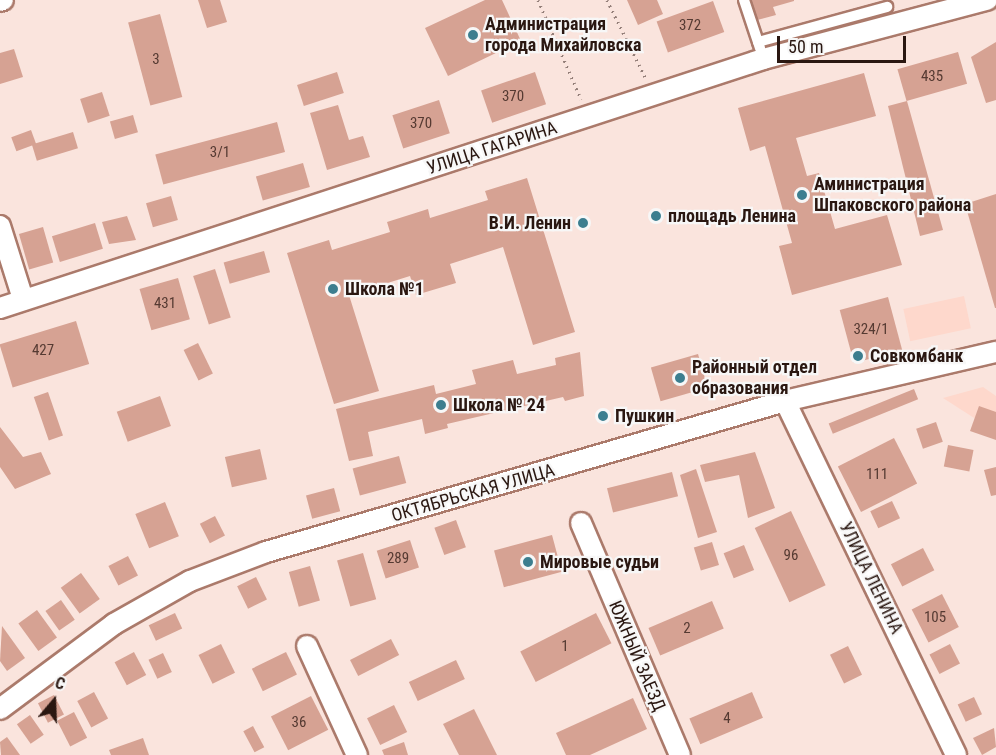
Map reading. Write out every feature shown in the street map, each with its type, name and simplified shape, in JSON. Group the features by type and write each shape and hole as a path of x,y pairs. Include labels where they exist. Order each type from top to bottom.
{"street":[{"name":"УЛИЦА ГАГАРИНА","path":"0,308 654,95 761,51 888,11 987,0"},
{"path":"0,226 23,300"},
{"name":"ОКТЯБРЬСКАЯ УЛИЦА","path":"0,709 114,624 190,581 266,552 785,401 991,358"},
{"name":"УЛИЦА ЛЕНИНА","path":"785,401 956,755"},
{"name":"ЮЖНЫЙ ЗАЕЗД","path":"581,523 681,755"},
{"path":"307,646 357,755"}],"lane":[{"path":"744,0 761,51"}],"path":[{"path":"538,0 588,116"},
{"path":"607,0 654,95"}],"shaded area":[{"path":"964,296 971,328 910,341 903,309"},
{"path":"983,387 996,396 996,432 943,398"}],"building":[{"path":"198,0 220,0 227,22 207,28"},
{"name":"Администрация города Михайловска","path":"485,0 502,0 521,41 448,76 425,28"},
{"path":"627,0 657,0 663,14 638,25"},
{"path":"751,0 794,1 773,7 776,15 757,20"},
{"path":"713,1 724,32 668,53 657,22"},
{"path":"160,14 182,97 150,106 128,23"},
{"path":"996,42 996,100 986,103 971,57"},
{"path":"14,49 23,77 0,84 0,53"},
{"path":"958,52 967,84 907,101 897,69"},
{"path":"337,72 344,93 304,106 297,85"},
{"path":"535,72 546,104 492,123 481,91"},
{"name":"Аминистрация Шпаковского района","path":"864,73 876,116 796,138 807,176 819,173 835,229 887,215 902,265 792,295 779,246 792,243 765,146 750,151 738,108"},
{"path":"102,92 110,116 88,123 80,99"},
{"path":"439,100 450,133 403,148 392,115"},
{"path":"907,101 943,230 920,236 888,106"},
{"path":"338,105 349,140 363,136 370,157 327,170 310,113"},
{"path":"133,115 138,132 115,139 110,122"},
{"path":"277,122 285,152 163,185 155,155"},
{"path":"31,130 36,144 16,151 11,137"},
{"path":"73,132 78,148 37,161 32,145"},
{"path":"303,163 310,187 263,201 256,177"},
{"name":"Школа №1","path":"527,178 575,332 533,345 503,247 450,264 456,283 416,295 410,276 349,295 379,391 334,404 287,253 329,240 332,250 390,232 387,222 428,209 430,218 488,200 485,191"},
{"path":"996,194 996,308 995,308 965,204"},
{"path":"171,196 178,220 153,227 146,203"},
{"path":"127,216 136,240 109,244 102,222"},
{"path":"95,223 103,249 60,262 52,236"},
{"path":"43,227 53,263 29,269 19,234"},
{"path":"264,251 270,272 230,284 224,263"},
{"path":"215,269 231,318 209,325 193,276"},
{"path":"178,278 190,319 151,330 140,289"},
{"path":"888,297 902,350 854,363 840,310"},
{"path":"76,321 89,364 13,387 0,344"},
{"path":"198,343 213,374 199,381 184,350"},
{"name":"Школа № 24","path":"580,352 584,396 565,401 563,397 447,424 448,428 425,434 422,419 368,432 373,456 349,461 336,409 434,385 436,394 476,384 472,370 513,360 517,374 556,365 555,358"},
{"name":"Районный отдел образования","path":"698,354 708,388 661,401 651,368"},
{"path":"914,389 918,399 833,434 829,423"},
{"path":"48,392 63,435 49,440 34,397"},
{"path":"160,396 171,426 128,442 117,412"},
{"path":"979,406 996,412 996,440 970,431"},
{"path":"936,422 943,442 923,449 916,429"},
{"path":"0,427 23,457 41,452 51,474 15,489 0,467"},
{"path":"894,438 917,483 861,512 838,467"},
{"path":"948,445 974,450 969,472 944,467"},
{"path":"260,449 267,479 232,487 225,457"},
{"path":"755,452 775,508 748,518 739,475 705,482 700,465"},
{"path":"399,456 406,483 360,495 353,468"},
{"path":"996,467 996,495 991,496 984,470"},
{"path":"696,469 717,532 698,538 680,475"},
{"path":"672,472 678,496 613,512 607,488"},
{"path":"334,488 340,511 312,519 306,496"},
{"path":"892,501 900,518 878,528 870,511"},
{"path":"165,502 179,536 149,548 135,514"},
{"path":"791,511 826,585 789,602 755,528"},
{"path":"215,516 225,536 210,543 200,524"},
{"path":"456,520 466,547 444,555 434,528"},
{"name":"Мировые судьи","path":"552,535 562,572 504,587 494,551"},
{"path":"410,540 419,568 386,578 377,551"},
{"path":"712,542 719,565 701,571 694,548"},
{"path":"744,545 754,570 734,578 724,553"},
{"path":"923,548 934,570 902,587 891,564"},
{"path":"363,553 376,599 350,607 337,560"},
{"path":"128,556 138,576 118,586 108,566"},
{"path":"310,566 320,601 299,607 289,572"},
{"path":"81,573 100,599 80,614 61,588"},
{"path":"256,577 267,599 248,609 237,586"},
{"path":"942,594 959,627 929,642 912,609"},
{"path":"61,600 75,620 59,631 45,611"},
{"path":"712,601 724,629 660,656 648,628"},
{"path":"37,610 57,638 38,651 18,624"},
{"path":"175,613 182,628 156,641 149,625"},
{"path":"596,613 611,643 536,682 520,652"},
{"path":"2,626 25,658 7,671 0,661"},
{"path":"391,639 399,655 358,676 350,660"},
{"path":"221,644 235,673 213,684 199,655"},
{"path":"950,644 960,664 939,674 930,654"},
{"path":"848,646 862,675 844,684 830,655"},
{"path":"134,652 146,675 127,685 115,662"},
{"path":"286,652 297,674 263,691 252,669"},
{"path":"163,653 172,672 157,679 148,660"},
{"path":"456,660 465,679 418,701 409,682"},
{"path":"94,692 108,718 91,727 77,701"},
{"path":"752,692 763,718 700,744 689,719"},
{"path":"54,695 64,715 48,723 38,703"},
{"path":"311,696 328,730 288,750 271,716"},
{"path":"974,697 982,714 966,722 958,705"},
{"path":"633,698 647,729 590,755 566,755 556,733"},
{"path":"394,705 407,732 380,745 367,718"},
{"path":"474,709 497,755 459,755 443,724"},
{"path":"74,712 87,738 70,746 57,721"},
{"path":"30,715 44,735 31,744 17,724"},
{"path":"253,726 264,747 255,752 243,731"},
{"path":"994,728 996,747 982,755 973,738"},
{"path":"7,737 20,755 1,755 0,742"},
{"path":"143,738 149,755 111,755 109,750"},
{"path":"404,742 408,755 384,755 382,750"}],"place":[{"name":"Администрация города Михайловска","path":"473,35"},
{"name":"Аминистрация Шпаковского района","path":"802,195"},
{"name":"площадь Ленина","path":"656,216"},
{"name":"В.И. Ленин","path":"583,223"},
{"name":"Школа №1","path":"333,289"},
{"name":"Совкомбанк","path":"858,356"},
{"name":"Районный отдел образования","path":"680,378"},
{"name":"Школа № 24","path":"441,405"},
{"name":"Пушкин","path":"603,416"},
{"name":"Мировые судьи","path":"528,562"}]}
